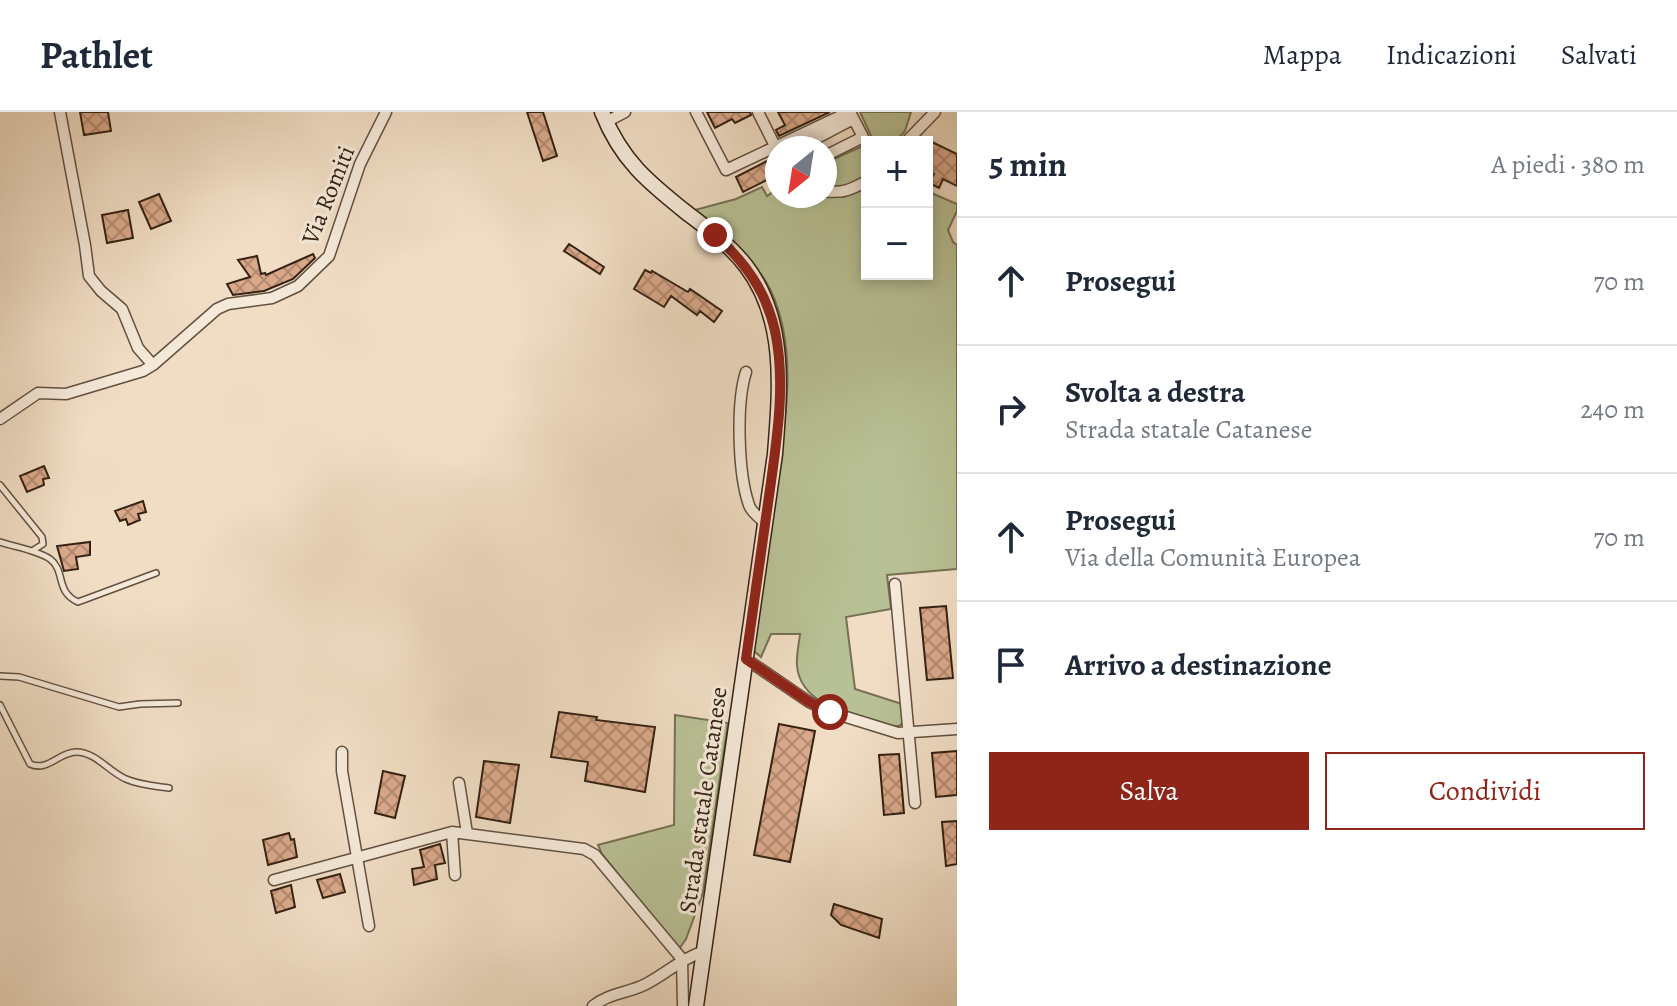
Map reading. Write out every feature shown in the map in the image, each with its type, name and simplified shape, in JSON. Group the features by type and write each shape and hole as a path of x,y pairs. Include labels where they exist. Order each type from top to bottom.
{"main road":[{"name":"Strada statale Catanese","path":"604,117 621,150 643,177 715,235 745,264 770,314 778,351 779,393 765,523 696,1006"}],"street":[{"path":"60,112 89,276 122,309 138,348 153,365"},
{"name":"Via Romiti","path":"0,419 38,393 66,394 143,371 217,309 228,304 272,298 298,286 329,256 360,164 386,112"},
{"path":"604,117 625,112"},
{"path":"696,112 726,170 765,154"},
{"path":"758,112 770,136"},
{"path":"912,136 935,112"},
{"path":"804,136 851,114"},
{"path":"817,136 851,114"},
{"path":"837,150 863,137 851,114"},
{"path":"837,193 861,185"},
{"path":"746,372 740,442 744,480 749,508 765,523"},
{"path":"895,584 915,803"},
{"path":"746,659 809,702 881,729 910,733 957,729"},
{"path":"342,752 342,771 369,926"},
{"path":"459,783 467,833"},
{"path":"452,832 455,875"},
{"path":"274,880 452,832 591,852 682,959 683,1006"},
{"path":"593,1006 602,998 646,984 682,959 702,952"}],"lane":[{"path":"0,485 42,537 43,544 31,552"},
{"path":"0,542 54,562 66,595 78,602 156,573"},
{"path":"0,676 19,677 119,707 178,703"},
{"path":"0,705 30,764 44,766 72,752 79,752 88,754 125,779 169,788"}],"green space":[{"path":"860,112 911,112 900,136 871,136"},
{"path":"861,147 861,178 844,189 837,188 837,158"},
{"path":"762,187 765,208 837,208 837,197 861,190 861,280 933,280 933,194 957,204 948,230 957,245 957,569 887,575 891,609 846,617 855,689 902,704 904,722 899,726 849,714 820,701 809,692 797,666 800,634 771,634 761,657 754,651 784,425 787,369 780,314 770,289 737,246 695,210 736,199"},
{"path":"675,715 728,723 703,893 686,939 679,949 598,845 674,825"}],"building":[{"path":"80,112 108,112 111,131 84,135"},
{"path":"527,112 543,112 557,156 543,161"},
{"path":"707,112 750,112 751,115 735,123 732,119 715,128"},
{"path":"778,112 830,112 779,136 776,130 785,125"},
{"path":"933,142 957,154 957,186 943,179 939,188 933,185"},
{"path":"765,162 765,181 743,192 736,177"},
{"path":"159,194 171,221 151,229 139,202"},
{"path":"128,210 133,238 107,243 102,215"},
{"path":"569,244 604,267 600,274 564,251"},
{"path":"313,254 315,258 293,279 264,291 233,295 227,284 250,277 238,260 257,256 261,274 266,275"},
{"path":"645,270 688,292 690,289 722,311 714,322 700,311 697,315 671,296 664,307 634,289"},
{"path":"44,466 49,478 43,479 44,485 27,492 20,476"},
{"path":"143,501 146,512 138,514 140,520 128,525 126,519 120,521 115,511"},
{"path":"90,542 90,555 76,557 78,569 64,571 57,546"},
{"path":"946,606 953,678 927,680 920,608"},
{"path":"559,712 655,727 645,792 585,781 588,762 551,757"},
{"path":"779,724 815,731 790,862 754,855"},
{"path":"957,751 957,795 936,797 932,753"},
{"path":"899,754 904,813 884,815 879,755"},
{"path":"484,761 519,765 510,823 476,817"},
{"path":"383,771 405,776 395,818 375,813"},
{"path":"957,821 957,864 946,866 942,822"},
{"path":"289,833 291,840 294,839 297,857 268,865 263,840"},
{"path":"440,844 445,863 435,865 437,879 414,885 412,869 424,867 420,850"},
{"path":"340,874 345,892 323,898 317,880"},
{"path":"291,885 295,907 276,913 271,891"},
{"path":"834,904 882,919 879,938 841,925 831,915"}],"route":[{"path":"715,235 745,264 763,295 775,332 780,372 775,454 746,659 809,702 830,712"}]}
